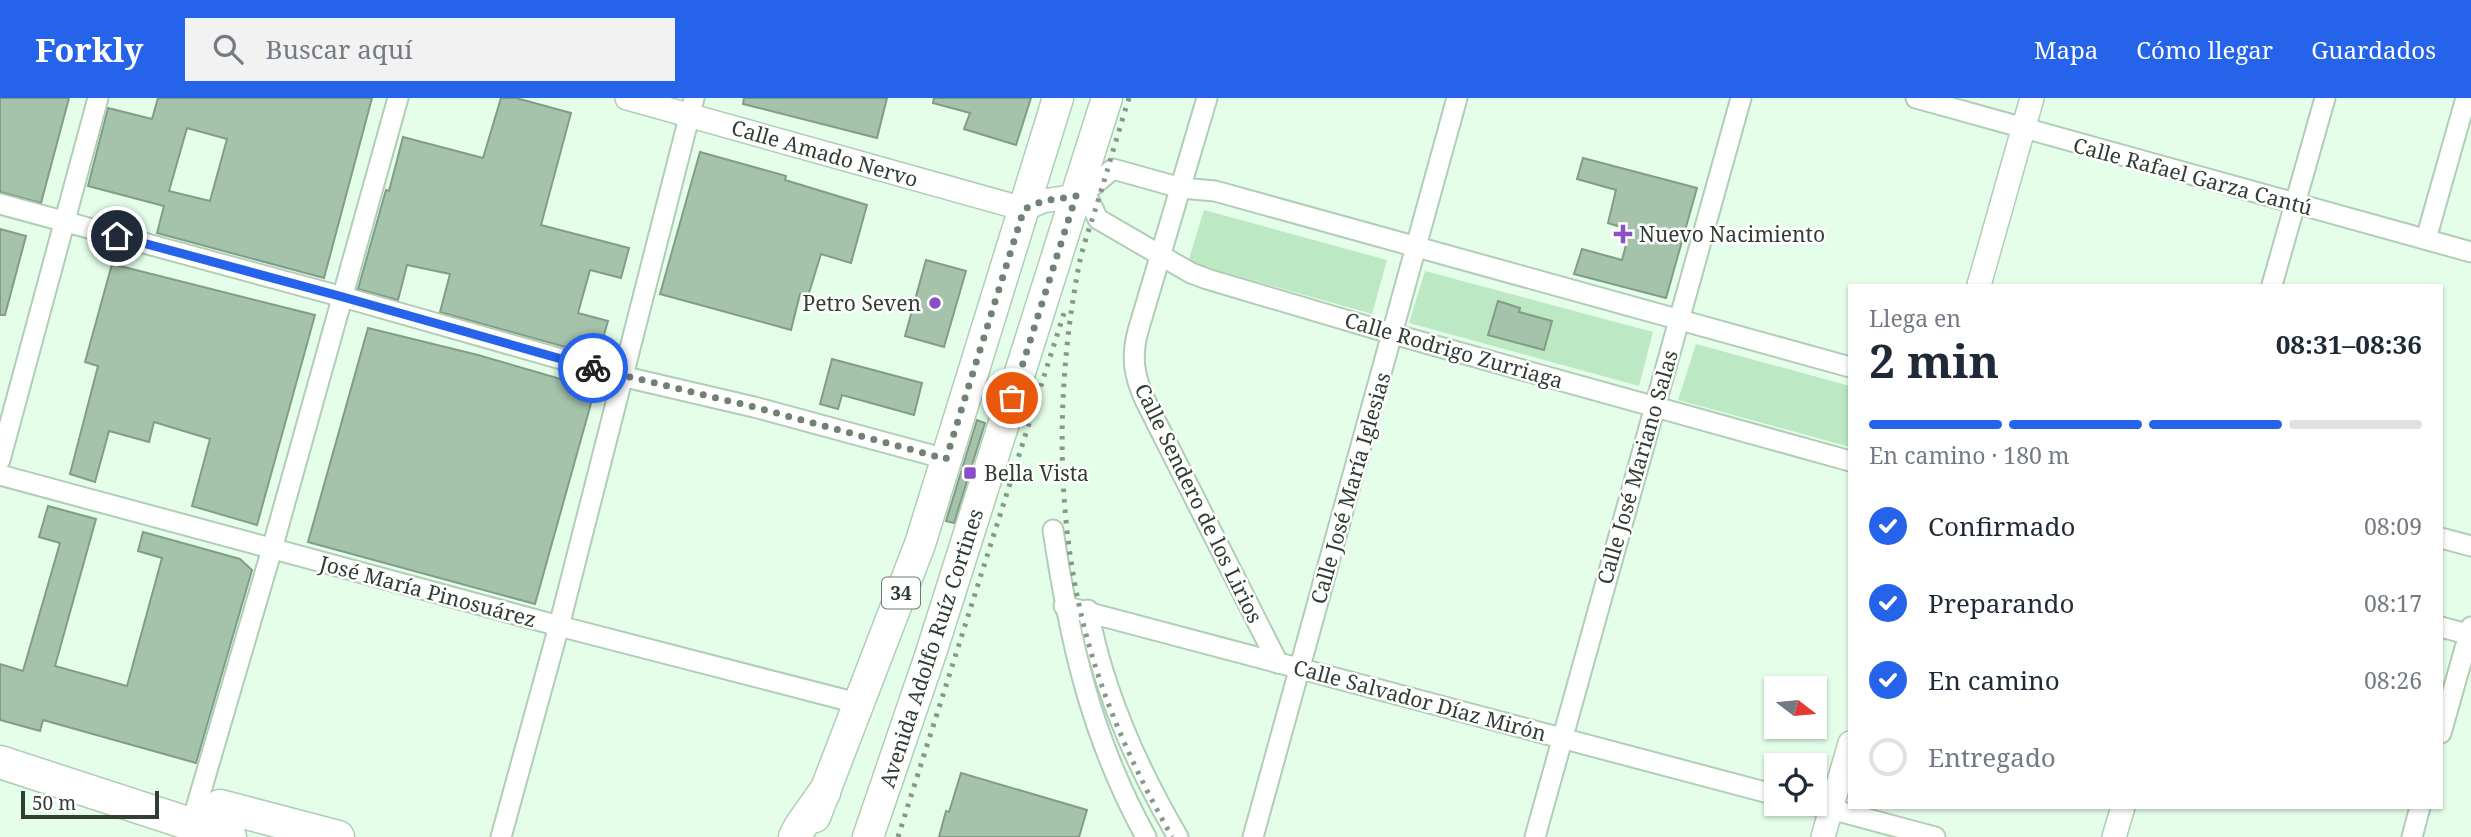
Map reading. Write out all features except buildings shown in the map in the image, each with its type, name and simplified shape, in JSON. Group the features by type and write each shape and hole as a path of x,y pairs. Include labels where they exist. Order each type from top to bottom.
{"highway":[{"path":"0,762 195,829 230,837"},
{"path":"0,775 33,772"},
{"path":"796,837 824,793"},
{"path":"195,829 220,806 338,837"}],"main road":[{"name":"Avenida Adolfo Ruíz Cortines","path":"807,837 920,544 1058,98"},
{"name":"Avenida Adolfo Ruíz Cortines","path":"868,837 931,653 1080,194 1107,98"}],"street":[{"path":"0,460 98,98"},
{"path":"195,829 398,98"},
{"name":"Calle Amado Nervo","path":"627,98 692,106 1024,209"},
{"name":"Calle Sendero de los Lirios","path":"1207,98 1134,346 1133,363 1136,382 1278,663"},
{"name":"Calle José María Iglesias","path":"1252,837 1457,98"},
{"name":"Calle José Mariano Salas","path":"1535,837 1741,98"},
{"name":"Calle Rafael Garza Cantú","path":"1916,98 2471,252"},
{"path":"1979,284 2032,98"},
{"path":"2273,284 2325,98"},
{"path":"2426,239 2466,98"},
{"path":"501,837 559,626 692,106"},
{"path":"1024,209 1043,201 1080,194 1113,169 1181,188 1215,191 1848,366"},
{"name":"Calle Rodrigo Zurriaga","path":"1080,194 1098,219 1191,273 1207,279 1393,334 1848,460"},
{"path":"0,204 621,376 754,407 946,459"},
{"name":"José María Pinosuárez","path":"0,475 559,626 857,703"},
{"path":"1053,530 1064,606 1081,680 1110,766 1146,837"},
{"path":"2443,539 2471,546"},
{"name":"Calle Salvador Díaz Mirón","path":"1064,606 1764,792"},
{"path":"1088,611 1097,652 1121,721 1149,784 1178,837"},
{"path":"2443,627 2470,632 2443,726"},
{"path":"1823,837 1848,750"},
{"path":"1827,808 1935,837"},
{"path":"2114,837 2122,809"},
{"path":"2412,837 2419,809"}],"green space":[{"path":"1204,210 1387,260 1372,314 1188,262"},
{"path":"1425,271 1653,332 1639,386 1409,323"},
{"path":"1696,344 1848,385 1848,446 1678,400"}],"railway":[{"path":"1129,98 1079,265 1066,352 1063,486 1073,575 1089,647 1131,758 1172,837"},
{"path":"898,837 1065,310"}],"way so far":[{"path":"593,368 754,407 946,459 1024,209 1043,201 1076,196 1012,398"}],"place":[{"name":"Nuevo Nacimiento","path":"1623,234"},
{"name":"Petro Seven","path":"935,303"},
{"name":"Bella Vista","path":"970,473"}],"route":[{"path":"117,236 593,368"}]}
